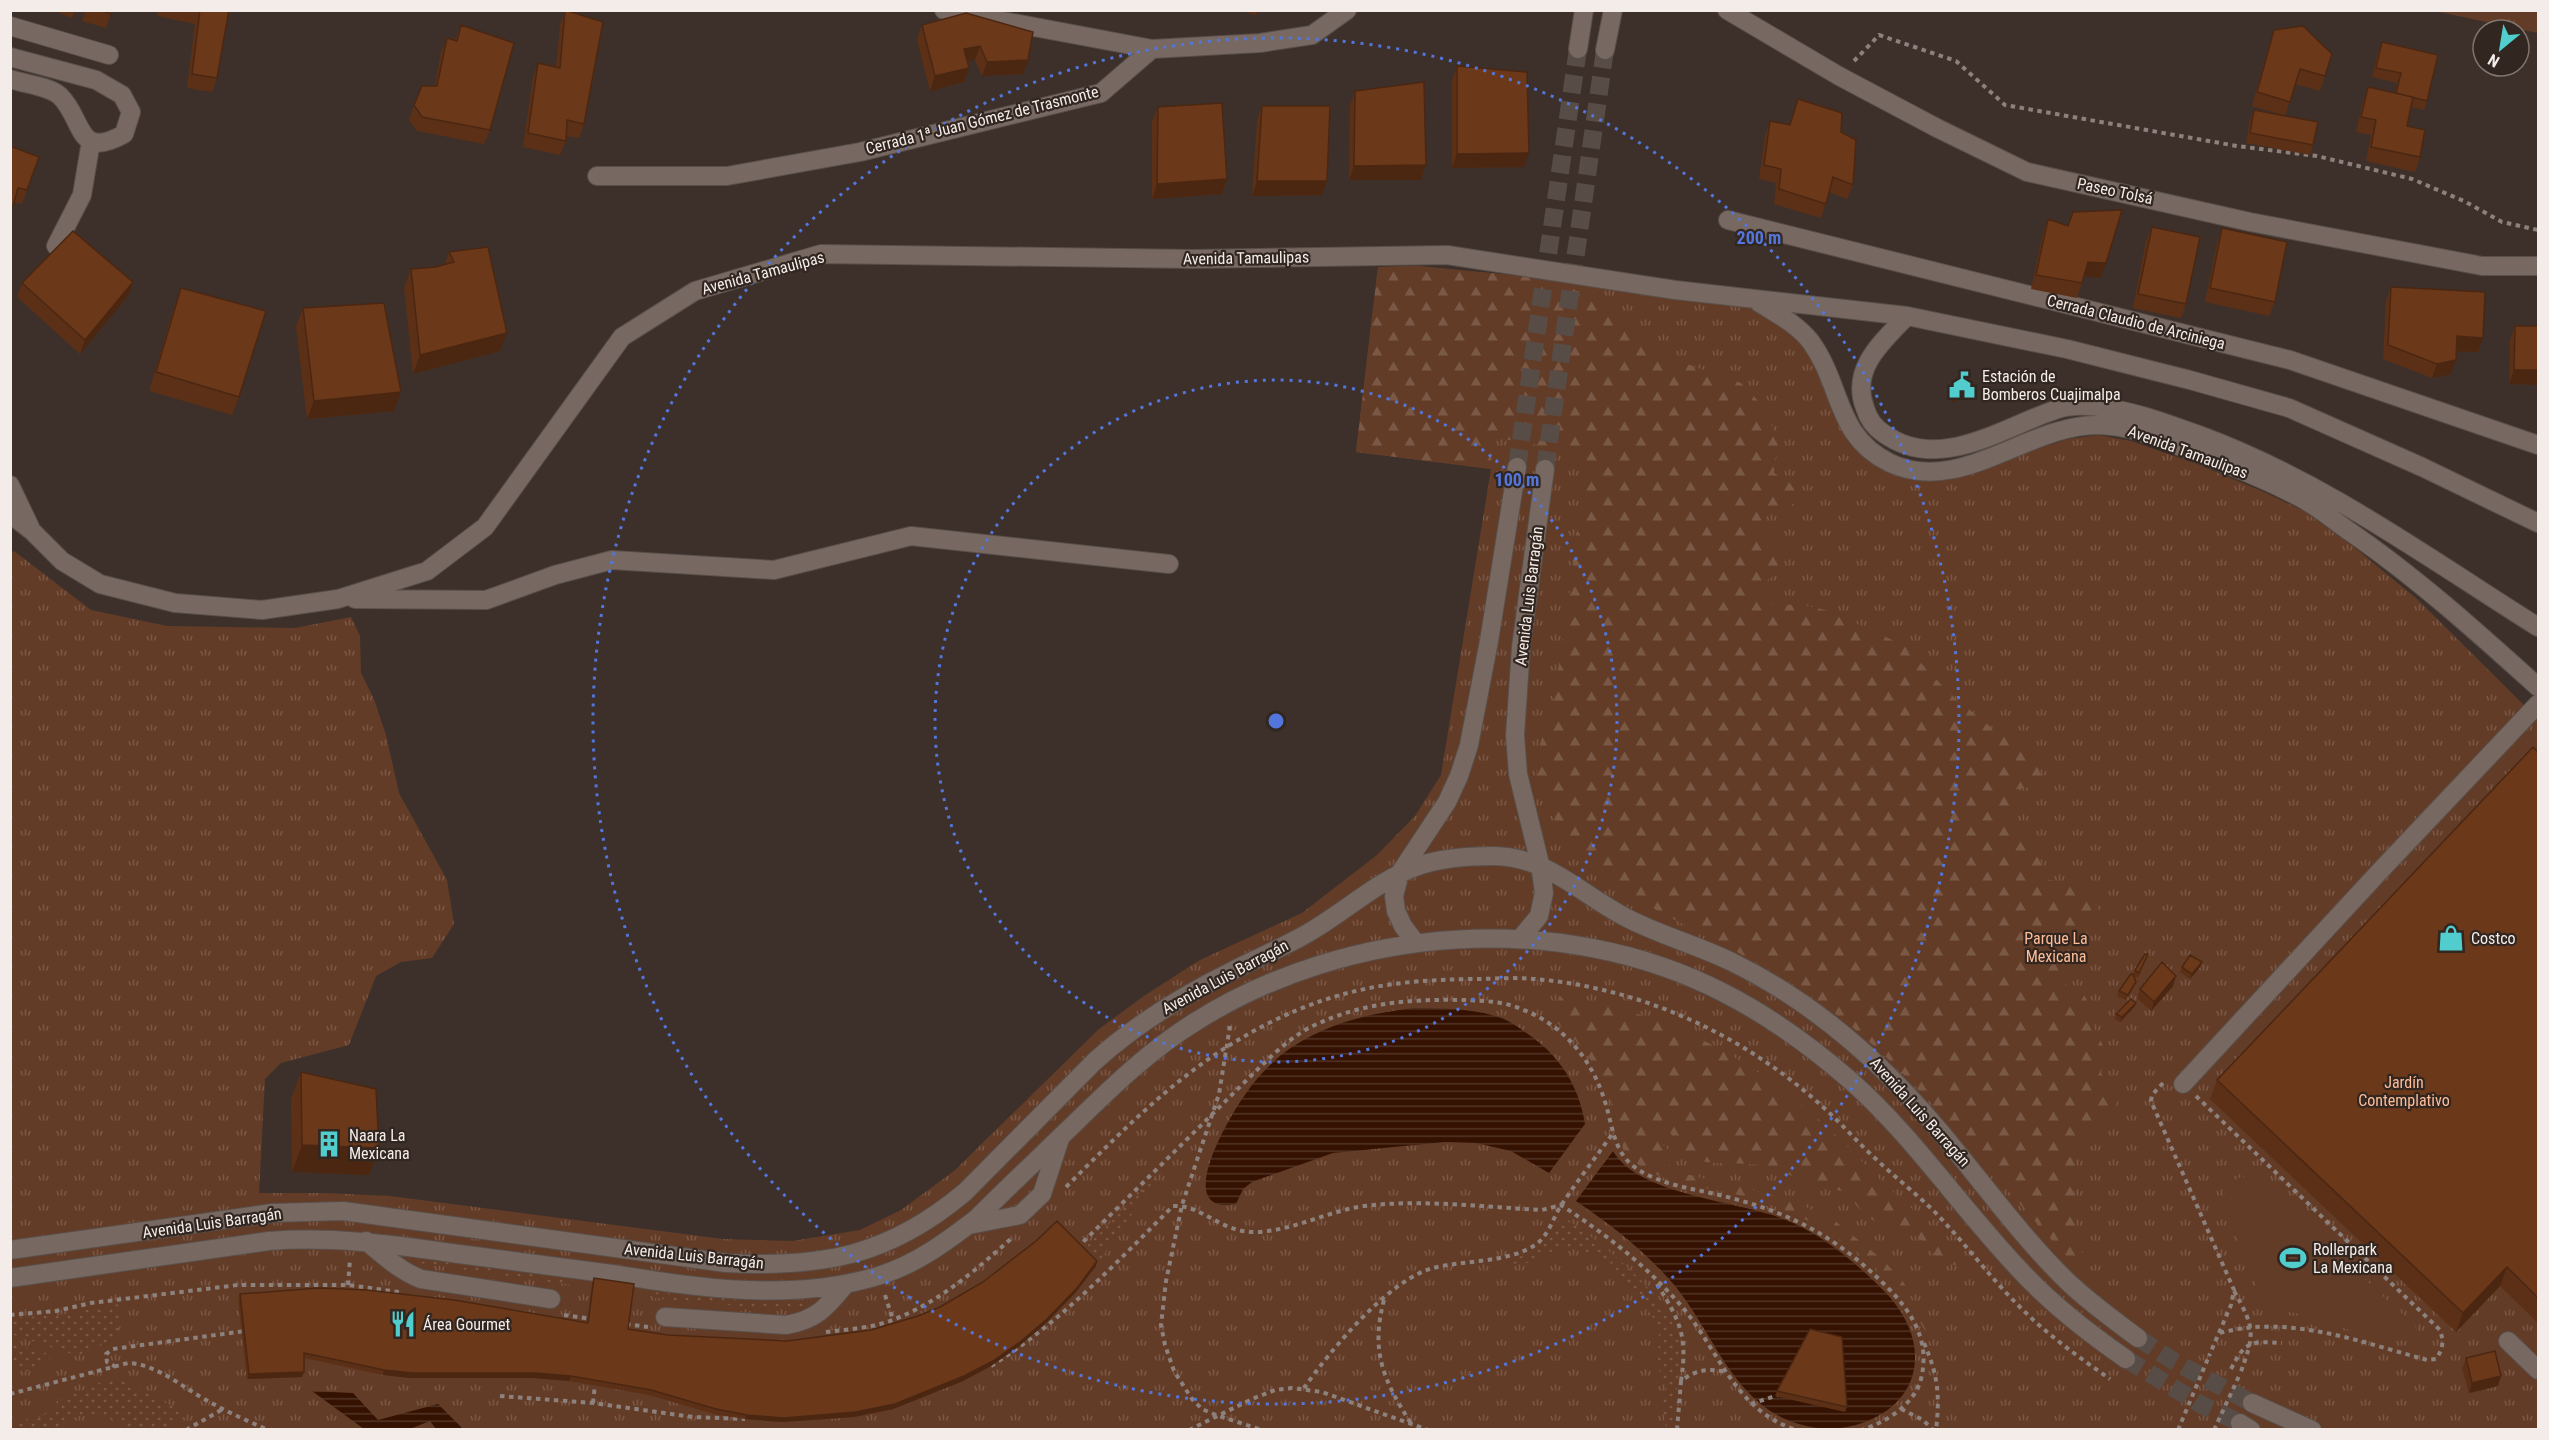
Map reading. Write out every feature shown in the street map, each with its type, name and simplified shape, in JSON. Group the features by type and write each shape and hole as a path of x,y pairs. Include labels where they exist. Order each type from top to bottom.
{"street":[{"path":"944,10 1152,50 1260,43 1312,35 1347,10"},
{"path":"1578,49 1584,10"},
{"path":"1605,50 1613,10"},
{"name":"Paseo Tolsá","path":"1727,10 1839,76 2027,172 2250,222 2470,264 2538,266"},
{"path":"10,26 109,55"},
{"name":"Cerrada 1ª Juan Gómez de Trasmonte","path":"597,176 727,176 860,152 1101,93 1152,50"},
{"path":"10,57 96,80 122,95 131,112 124,134 108,143 91,141 81,134 68,106 58,95 10,79"},
{"path":"56,246 82,195 91,141"},
{"name":"Cerrada Claudio de Arciniega","path":"1728,220 2290,360 2538,445"},
{"name":"Avenida Tamaulipas","path":"10,514 32,531 62,561 100,584 175,603 262,610 338,599 427,571 485,527 622,337 695,291 821,254 1193,259 1446,255 1675,290 1907,316 2067,349 2289,408 2422,467 2538,523"},
{"name":"Avenida Tamaulipas","path":"1751,299 1792,322 1810,341 1829,372 1849,428 1867,449 1891,463 1917,471 1956,469 2066,429 2097,425 2137,430 2225,463 2301,498 2379,551 2538,687"},
{"name":"Avenida Tamaulipas","path":"1907,316 1870,356 1862,375 1861,396 1868,417 1880,432 1900,444 1920,450 1951,448 2002,432 2060,408 2097,406 2139,413 2229,446 2308,483 2538,627"},
{"name":"Avenida Luis Barragán","path":"1415,942 1403,926 1396,911 1394,896 1400,873 1447,802 1459,776 1469,744 1489,641 1517,467"},
{"name":"Avenida Luis Barragán","path":"1520,939 1539,916 1543,904 1540,864 1518,774 1515,735 1521,647 1545,469"},
{"name":"Avenida Tamaulipas","path":"10,485 32,531"},
{"path":"338,599 486,600 555,575 612,560 774,570 911,536 1169,564"},
{"path":"2183,1084 2380,870 2538,704"},
{"name":"Avenida Luis Barragán","path":"10,1250 272,1213 344,1211 726,1263 789,1264 832,1260 859,1253 901,1236 943,1211 965,1192 1095,1061 1133,1029 1183,996 1306,934 1400,873 1420,865 1448,859 1492,856 1521,858 1540,864 1630,919 1731,962 1767,981 1834,1026 1917,1104 2066,1280 2106,1315 2138,1338"},
{"name":"Avenida Luis Barragán","path":"10,1278 269,1241 308,1238 366,1241 654,1281 727,1288 770,1291 845,1285 881,1275 922,1256 967,1226 1132,1068 1196,1021 1233,1001 1287,976 1336,960 1415,942 1520,939 1611,953 1651,964 1722,992 1794,1035 1846,1077 1885,1114 1996,1245 2052,1303 2126,1359"},
{"path":"967,1226 1020,1215 1042,1194 1061,1136"},
{"path":"366,1241 399,1268 421,1279 551,1299"},
{"path":"859,1253 865,1280"},
{"path":"658,1322 786,1325 803,1322 818,1314 845,1285"},
{"path":"2508,1341 2538,1370"},
{"path":"2253,1403 2312,1430"}],"path":[{"path":"1839,76 1879,34 1956,61 2005,105 2237,146 2317,156 2412,179 2464,201 2502,222 2538,230"},
{"path":"1060,1192 1156,1098 1188,1072 1228,1046 1309,1004 1362,987 1416,980 1534,978 1603,990 1668,1010 1722,1034 1766,1061 1824,1107 1876,1160 1945,1223 2017,1304 2059,1343 2110,1379"},
{"path":"1069,1255 1262,1065 1288,1042 1315,1025 1374,1006 1412,999 1495,1001 1521,1008 1568,1038 1583,1056 1596,1078 1621,1154 1636,1168 1672,1184 1730,1197 1793,1218 1844,1247 1867,1266 1911,1314 1935,1368 1938,1385 1934,1430"},
{"path":"1233,1001 1228,1046 1212,1116 1190,1175 1182,1205 1162,1304 1163,1339 1174,1371 1187,1393 1202,1409 1262,1430"},
{"path":"2214,1430 2240,1374 2253,1334 2251,1326 2245,1310 2234,1290 2151,1101 2152,1095 2168,1078 2175,1076 2440,1330 2443,1339 2442,1350 2436,1359 2427,1360 2301,1328 2267,1325 2251,1326 2220,1333"},
{"path":"1304,1388 1349,1331 1400,1285 1430,1268 1519,1253 1537,1244 1548,1231 1561,1205 1613,1133"},
{"path":"991,1365 1027,1343 1063,1314 1173,1206 1182,1205 1227,1228 1258,1232 1284,1228 1342,1209 1395,1203 1542,1210 1561,1205 1614,1241 1654,1278 1678,1302 1726,1372 1753,1403 1766,1416 1796,1430"},
{"path":"820,1333 893,1320 928,1304 959,1283 1019,1233"},
{"path":"1654,1278 1674,1311 1685,1345 1677,1430"},
{"path":"10,1315 56,1311 91,1303 210,1287 348,1285 405,1293"},
{"path":"2178,1430 2220,1333 2234,1290"},
{"path":"884,1293 893,1320"},
{"path":"1384,1299 1378,1322 1380,1361 1387,1383 1412,1425"},
{"path":"562,1314 602,1320"},
{"path":"622,1323 658,1322"},
{"path":"116,1366 107,1362 106,1354 113,1349 254,1330"},
{"path":"1862,1430 1901,1409 1919,1384 1925,1356 1922,1338"},
{"path":"2231,1369 2240,1351 2250,1344 2282,1343"},
{"path":"10,1395 116,1366 138,1364 151,1368 267,1430"},
{"path":"1681,1381 1698,1370 1712,1369 1726,1372"},
{"path":"593,1403 595,1384"},
{"path":"1189,1430 1216,1415 1275,1390 1304,1388 1322,1392 1428,1430"},
{"path":"1753,1403 1781,1394"},
{"path":"500,1396 593,1403 693,1417 746,1419"},
{"path":"186,1430 224,1409"},
{"path":"1901,1409 1923,1420 1934,1430"}],"green space":[{"path":"2435,11 2538,11 2538,33 2531,32 2531,18 2471,19"},
{"name":"Parque La Mexicana","path":"1417,266 1553,279 1756,307 1799,336 1817,363 1834,411 1909,475 2010,458 2068,439 2098,435 2131,441 2197,464 2304,511 2354,547 2417,599 2538,719 2538,1429 11,1430 10,553 14,551 91,610 167,626 295,628 351,617 360,636 361,673 374,699 386,735 399,793 447,880 454,924 432,958 401,962 376,976 349,1045 281,1063 265,1079 259,1193 390,1196 723,1239 792,1241 860,1230 901,1210 954,1171 1099,1029 1144,996 1198,961 1302,913 1377,855 1415,816 1441,775 1491,469 1356,452 1378,267"},
{"path":"1417,266 1553,279 1598,302 1645,344 1673,359 1741,383 1763,406 1780,445 1774,473 1789,482 1801,499 1761,520 1759,532 1771,539 1777,547 1781,571 1758,586 1760,599 1774,606 1799,604 1830,611 1905,646 1949,693 1993,729 2013,740 2034,760 2042,777 2031,787 2013,790 2014,823 2018,835 2032,848 2042,864 2045,879 2078,888 2090,898 2101,913 2094,922 2094,935 2081,937 2066,945 2075,961 2076,973 2060,976 2067,986 2081,990 2088,1002 2089,1017 2105,1050 2101,1073 2109,1086 2120,1096 2108,1117 2088,1137 2077,1153 2073,1182 2083,1258 2070,1260 1920,1091 1854,1029 1818,1001 1782,978 1621,889 1598,872 1561,830 1539,785 1537,768 1542,737 1554,696 1587,453 1492,437 1491,469 1356,452 1378,267"},
{"path":"1560,997 1598,1003 1634,1013 1701,1039 1764,1076 1823,1123 1940,1236 1956,1255 1959,1263 1957,1265 1943,1261 1913,1234 1876,1222 1841,1191 1823,1188 1775,1169 1758,1165 1698,1160 1683,1151 1667,1128 1650,1140 1660,1142 1672,1153 1669,1164 1674,1171 1769,1194 1806,1207 1835,1221 1884,1261 1904,1283 1928,1335 1910,1308 1871,1264 1824,1229 1769,1204 1662,1177 1650,1172 1632,1159 1622,1144 1610,1100 1595,1067 1581,1047 1556,1022"},
{"path":"1161,1172 1096,1266 1081,1252"},
{"name":"Rollerpark La Mexicana","path":"2247,1176 2257,1179 2415,1326 2418,1331 2416,1337 2391,1340 2296,1313 2268,1313 2222,1204 2229,1185"},
{"path":"1561,1216 1595,1240 1633,1272 1665,1310 1675,1329 1680,1357 1673,1429 1666,1429 1662,1404 1666,1385 1658,1368 1659,1332 1655,1321 1641,1299 1608,1260 1562,1246 1528,1263 1502,1262 1531,1252 1538,1247 1550,1235"},
{"path":"417,1258 572,1280 571,1285 420,1263"},
{"path":"653,1292 754,1301 810,1300 804,1306 752,1307 653,1298"},
{"path":"117,1304 122,1309 122,1321 114,1339 88,1349 78,1356 11,1334 11,1318 60,1315"},
{"path":"11,1343 52,1355 49,1361 25,1372 11,1364"},
{"path":"117,1378 188,1414 170,1426 159,1430 137,1429 95,1414 85,1414 73,1419 60,1429 11,1429 11,1423 42,1416 70,1393"}],"shaded area":[{"path":"1413,1008 1465,1010 1499,1017 1539,1043 1559,1062 1573,1085 1585,1124 1549,1173 1511,1151 1476,1143 1445,1142 1333,1153 1252,1182 1243,1189 1236,1204 1217,1203 1207,1194 1206,1179 1219,1139 1254,1082 1281,1055 1327,1029 1360,1018"},
{"path":"1613,1151 1625,1166 1665,1187 1762,1212 1796,1224 1836,1249 1861,1269 1892,1300 1910,1330 1915,1365 1908,1386 1897,1401 1883,1413 1865,1422 1849,1427 1828,1429 1799,1424 1775,1414 1756,1400 1739,1382 1669,1279 1625,1237 1576,1201"},
{"path":"312,1391 353,1393 378,1420 438,1404 463,1429 436,1429 430,1421 410,1429 364,1429"}],"building":[{"path":"100,10 112,10 111,14"},
{"path":"200,10 229,10 217,78 192,74"},
{"path":"565,10 603,22 584,124 567,120 566,141 528,133 538,63 560,68"},
{"path":"966,13 1033,32 1028,60 987,62 980,46 964,49 969,68 935,76 922,25"},
{"path":"461,25 514,43 490,130 422,117 414,105 422,86 437,86 447,38 457,41"},
{"path":"2303,26 2332,54 2325,76 2300,69 2290,102 2257,92 2274,30"},
{"path":"2382,42 2438,55 2427,101 2396,93 2401,73 2376,68"},
{"path":"1457,66 1527,72 1529,153 1457,154"},
{"path":"1424,82 1426,165 1354,166 1355,91"},
{"path":"2368,87 2413,97 2407,126 2425,130 2420,157 2371,147 2376,120 2361,117"},
{"path":"1798,99 1842,113 1841,132 1856,140 1853,185 1833,177 1826,204 1779,189 1781,169 1764,165 1770,121 1790,125"},
{"path":"1222,103 1227,179 1157,184 1158,107"},
{"path":"1262,106 1330,106 1327,181 1257,181"},
{"path":"2254,110 2318,122 2313,145 2250,133"},
{"path":"10,146 39,157 27,190 18,188 13,206 10,206"},
{"path":"2122,210 2106,263 2088,262 2082,283 2036,275 2048,219 2068,226 2073,212"},
{"path":"2152,227 2200,237 2186,304 2138,294"},
{"path":"2222,228 2287,242 2275,302 2210,288"},
{"path":"73,231 133,282 85,340 22,283"},
{"path":"488,247 507,333 420,355 411,269 436,267 454,262 449,252"},
{"path":"2391,287 2485,292 2483,338 2457,336 2456,360 2437,364 2388,345"},
{"path":"181,288 266,311 239,397 156,372"},
{"path":"384,303 401,392 314,401 303,308"},
{"path":"2515,326 2538,326 2538,370 2514,370"},
{"name":"Estación de Bomberos Cuajimalpa","path":"1960,372 1978,389 1953,398"},
{"name":"Jardín Contemplativo","path":"2533,747 2538,752 2538,1298 2507,1267 2463,1313 2217,1080"},
{"path":"2145,954 2148,954 2139,973 2135,970"},
{"path":"2190,955 2202,962 2192,974 2182,967"},
{"path":"2162,962 2176,976 2154,1002 2140,989"},
{"path":"2133,974 2136,982 2128,995 2119,991 2130,975"},
{"path":"2131,999 2136,1003 2122,1017 2116,1014"},
{"path":"301,1072 376,1089 379,1148 302,1145"},
{"name":"Área Gourmet","path":"1057,1221 1097,1261 1077,1288 1047,1319 993,1361 964,1376 895,1404 856,1412 784,1418 747,1415 716,1409 651,1390 571,1376 535,1373 412,1373 384,1370 304,1353 304,1372 249,1374 240,1294 319,1288 367,1290 454,1300 588,1323 594,1278 634,1284 628,1329 668,1335 787,1341 871,1330 940,1307 983,1282 1036,1241"},
{"path":"1810,1329 1842,1337 1847,1407 1777,1391"},
{"path":"2495,1351 2501,1376 2472,1383 2466,1358"}],"tunnel":[{"path":"1517,467 1578,49"},
{"path":"1545,469 1605,50"},
{"path":"2138,1338 2175,1362 2252,1403"},
{"path":"2126,1359 2200,1404 2240,1423"}],"place":[{"name":"Estación de Bomberos Cuajimalpa","path":"1962,385"},
{"name":"Costco","path":"2451,938"},
{"name":"Naara La Mexicana","path":"329,1144"},
{"name":"Rollerpark La Mexicana","path":"2293,1258"},
{"name":"Área Gourmet","path":"403,1324"}]}
